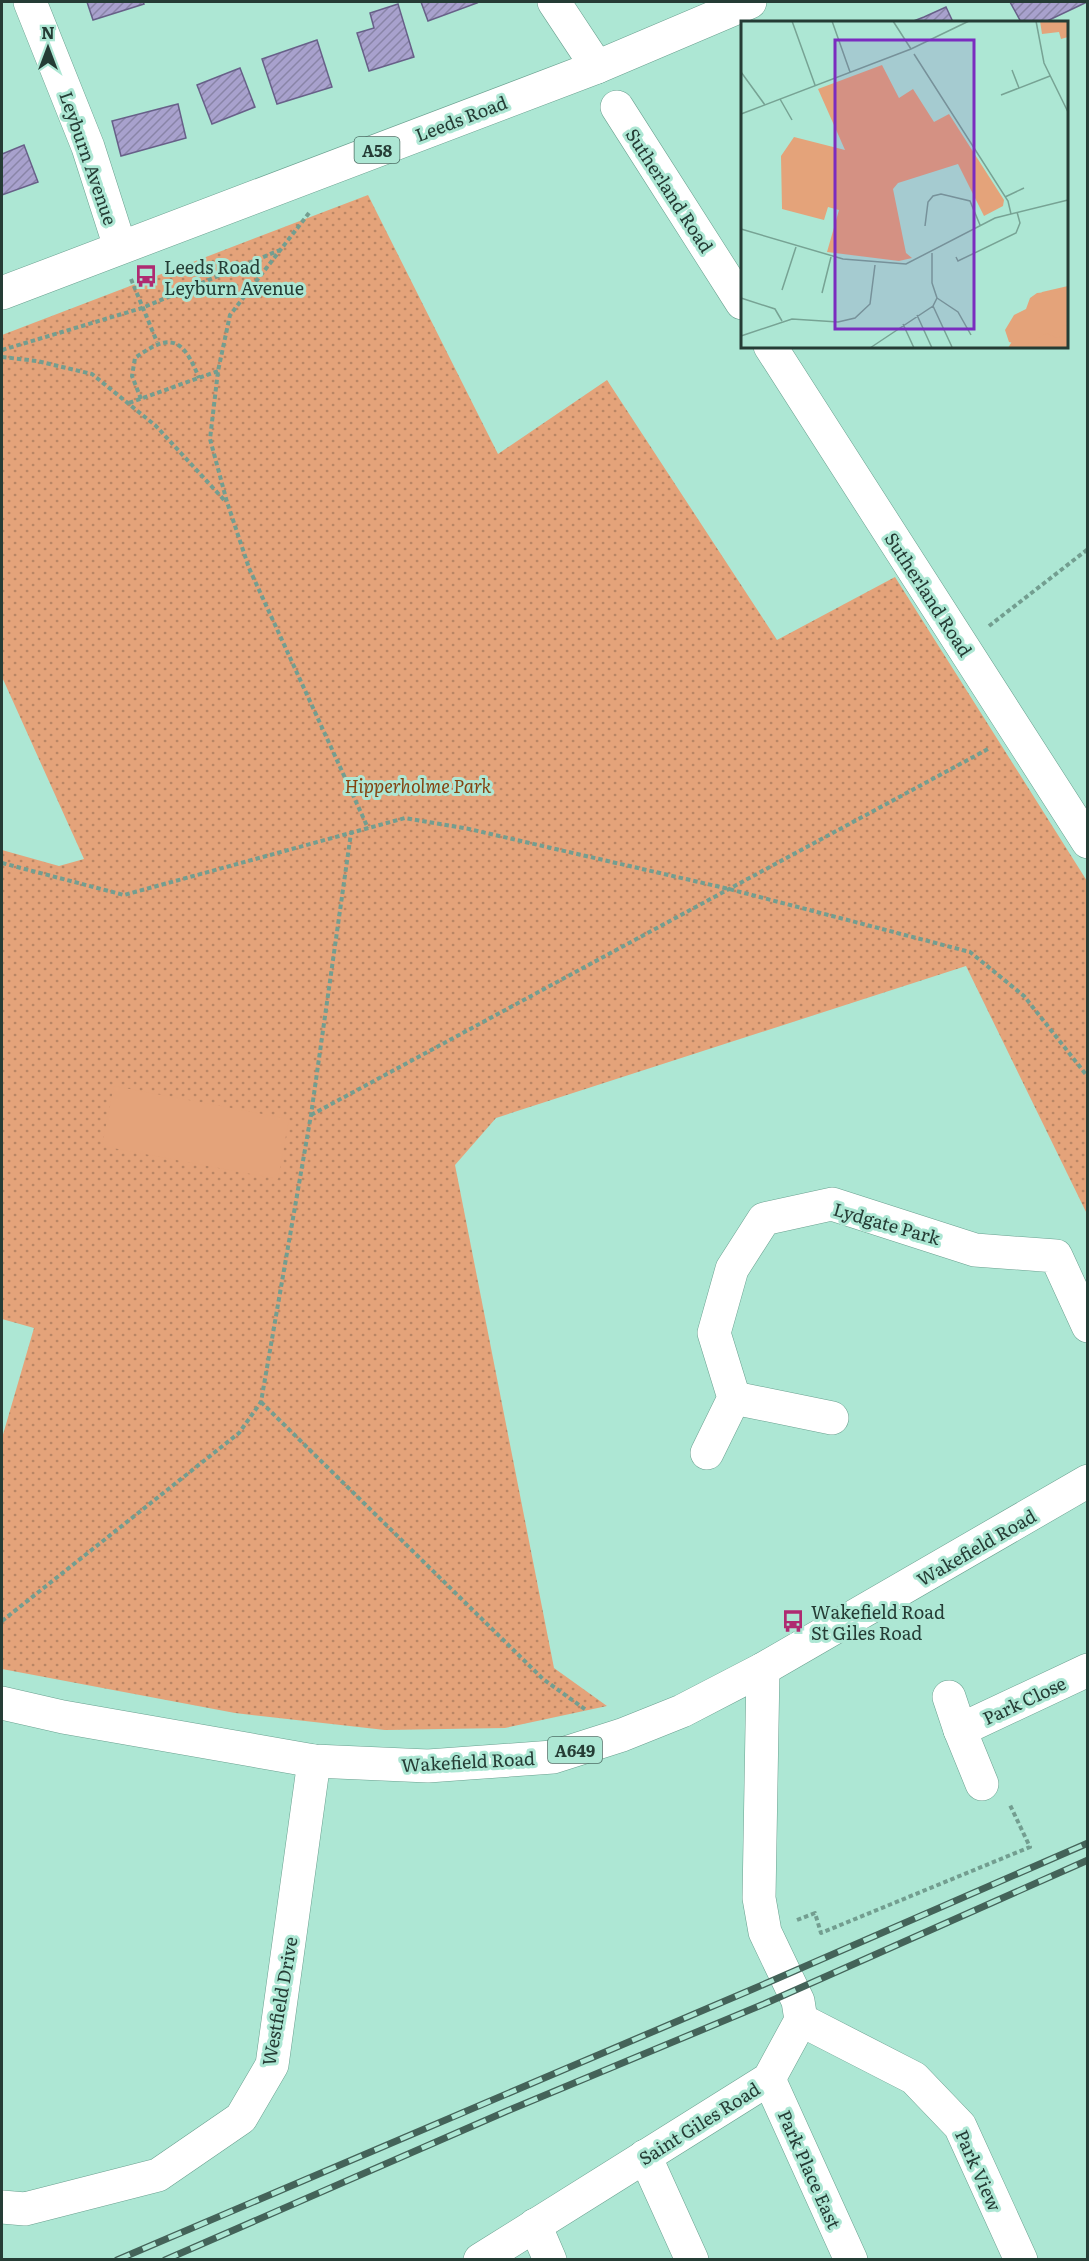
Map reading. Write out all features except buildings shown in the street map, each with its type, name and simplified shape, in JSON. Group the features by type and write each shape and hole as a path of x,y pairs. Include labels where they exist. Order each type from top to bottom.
{"main road":[{"name":"Leyburn Avenue","path":"30,2 88,147 120,247"},
{"path":"554,2 597,67"},
{"name":"Leeds Road","path":"2,292 597,67 750,2"},
{"name":"Sutherland Road","path":"617,107 741,301"},
{"name":"Sutherland Road","path":"771,348 1088,842"},
{"name":"Lydgate Park","path":"734,1398 714,1333 732,1269 764,1219 832,1204 975,1250 1056,1256 1088,1326"},
{"path":"707,1453 734,1398 832,1418"},
{"name":"Wakefield Road","path":"2,1703 63,1717 314,1761 428,1766 554,1757 622,1735 682,1711 763,1669 1088,1480"},
{"path":"763,1669 759,1898 765,1932 798,2001 801,2020"},
{"name":"Park Close","path":"960,1730 1088,1670"},
{"name":"Park Close","path":"949,1697 982,1784"},
{"name":"Westfield Drive","path":"2,2207 25,2209 158,2175 241,2118 272,2065 314,1761"},
{"name":"Saint Giles Road","path":"480,2259 770,2079 801,2020"},
{"name":"Park View","path":"801,2020 914,2078 960,2126 1021,2259"},
{"name":"Park Place East","path":"770,2079 851,2259"},
{"path":"645,2156 692,2259"},
{"path":"535,2225 550,2259"}],"path":[{"path":"316,173 315,206 230,315 218,371 210,439 227,502 249,568 368,828"},
{"path":"120,247 157,342"},
{"path":"2,350 142,308 280,250"},
{"path":"141,399 132,376 135,358 157,342 173,343 189,353 199,378"},
{"path":"2,357 37,361 92,374 156,426 227,502"},
{"path":"128,404 218,371"},
{"path":"963,647 1088,549"},
{"path":"311,1115 1018,733"},
{"path":"2,863 124,895 405,818 469,829 729,889 970,952 1024,996 1088,1077"},
{"path":"2,1621 239,1433 261,1401 311,1115 351,833"},
{"path":"261,1401 543,1679 622,1735"},
{"path":"765,1932 815,1913 821,1934 1030,1847 1002,1789 982,1784"}],"green space":[{"name":"Hipperholme Park","path":"368,195 498,454 607,380 777,640 895,577 1087,881 1087,1214 966,966 496,1118 455,1165 554,1668 607,1706 505,1728 385,1730 235,1713 2,1669 2,1438 34,1328 2,1319 2,850 59,866 84,859 2,677 2,335"},
{"path":"114,1086 289,1119 278,1179 102,1146"}],"railway":[{"path":"117,2260 753,1989 1088,1843"},
{"path":"165,2260 507,2111 764,2004 1088,1860"}],"place":[{"name":"Leeds Road Leyburn Avenue","path":"146,276"},
{"name":"Wakefield Road St Giles Road","path":"793,1621"}]}
